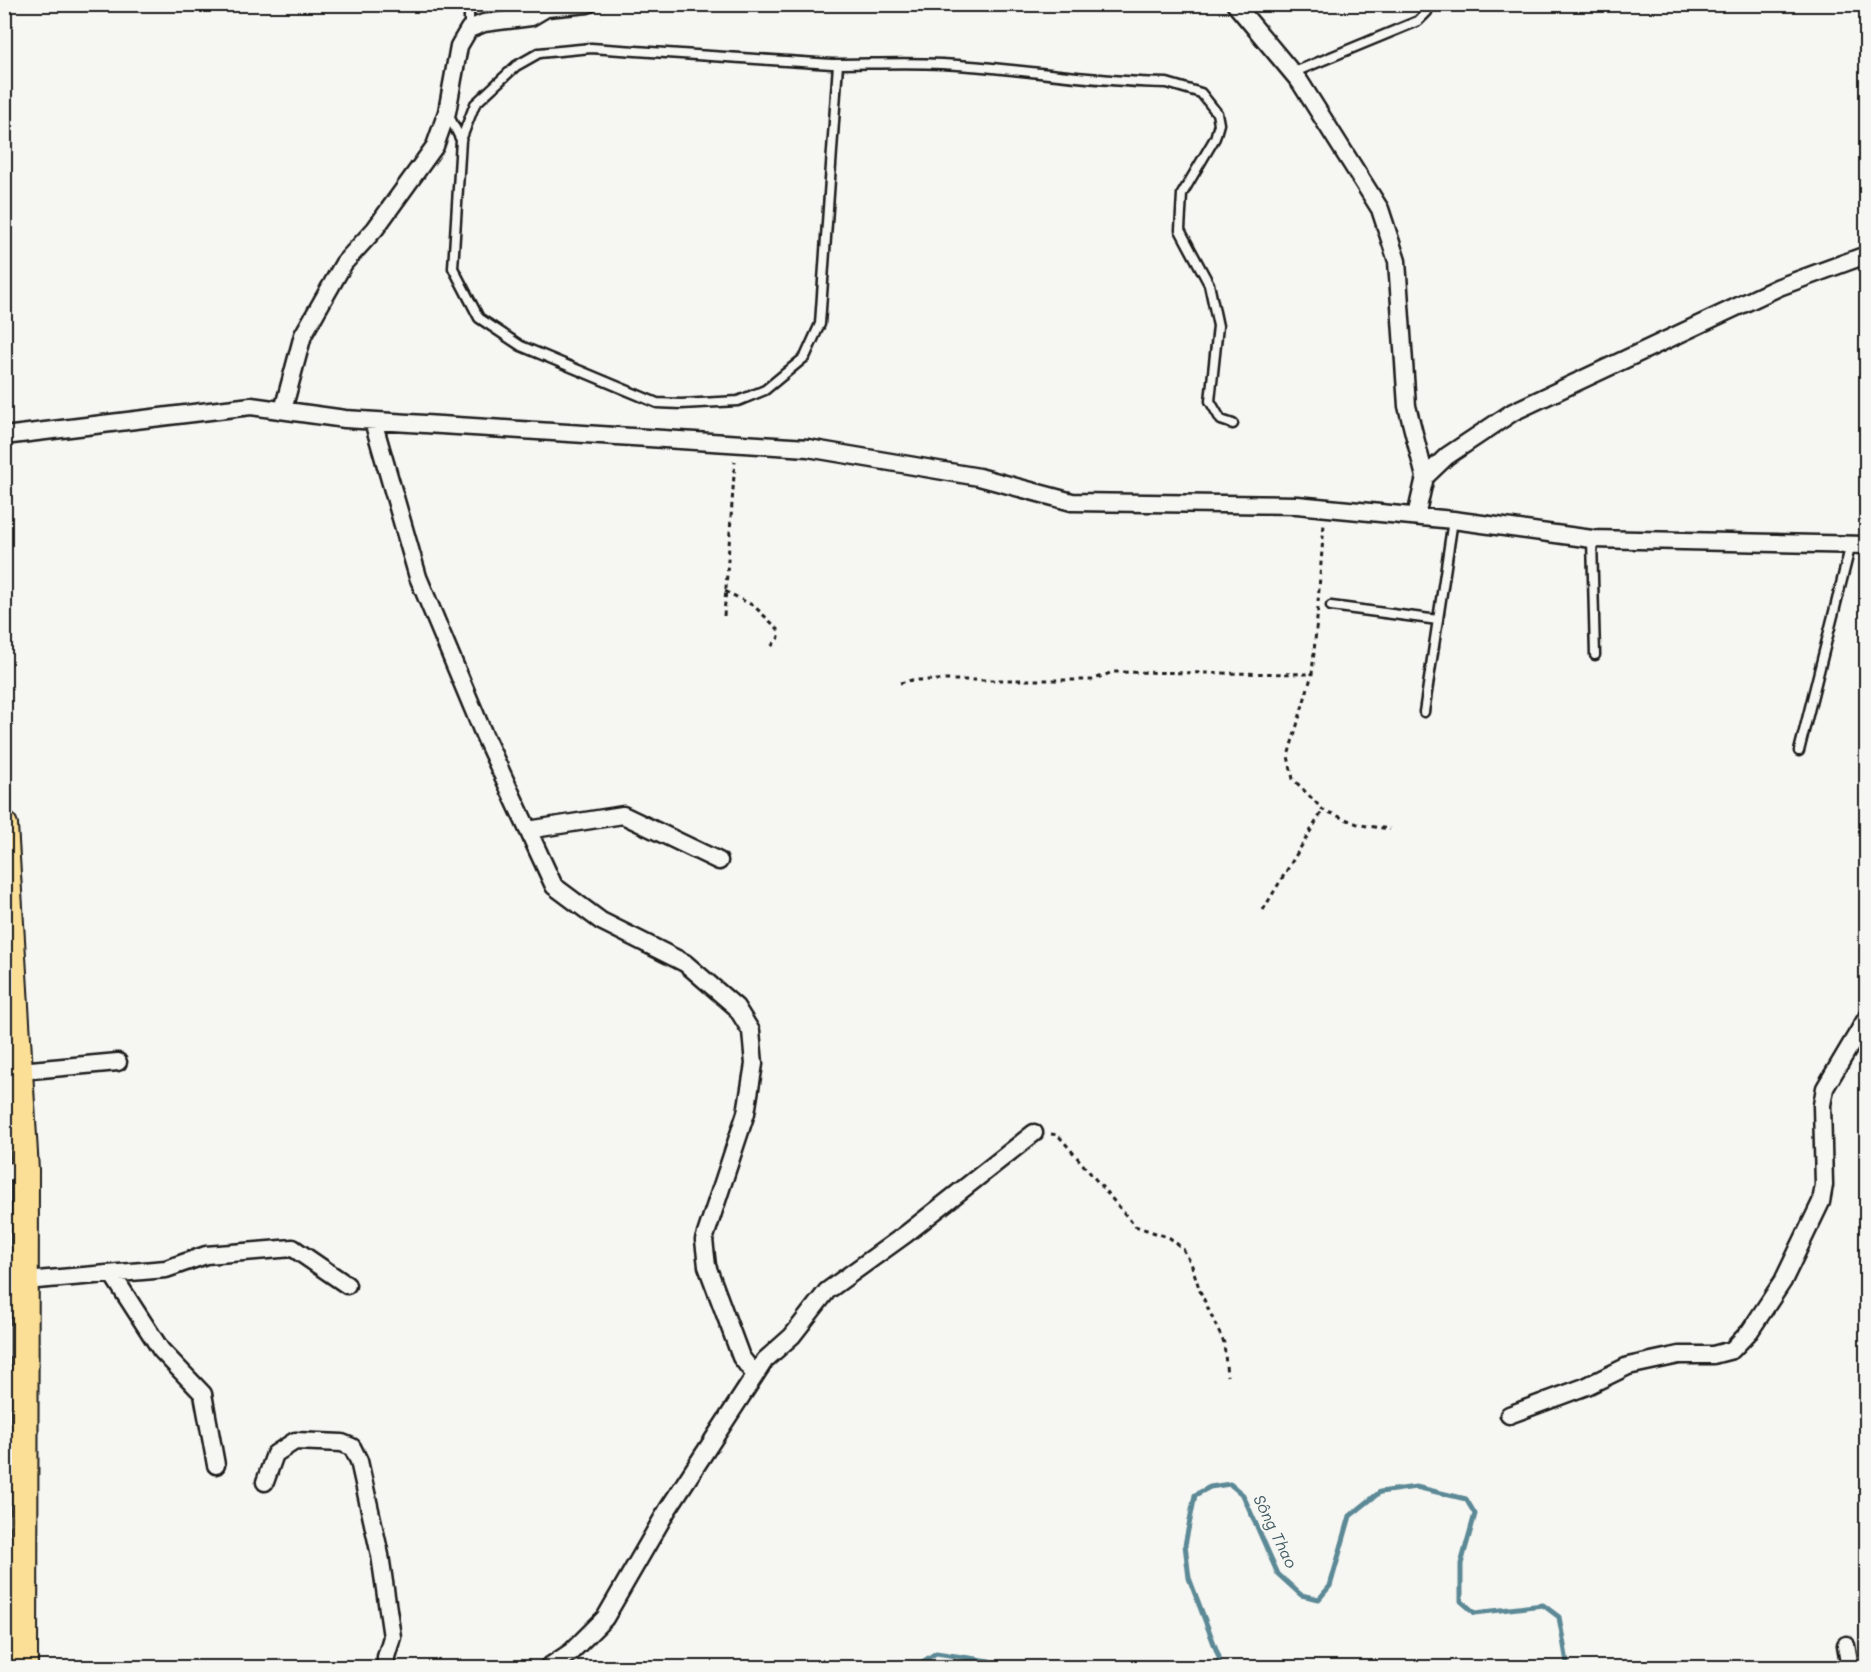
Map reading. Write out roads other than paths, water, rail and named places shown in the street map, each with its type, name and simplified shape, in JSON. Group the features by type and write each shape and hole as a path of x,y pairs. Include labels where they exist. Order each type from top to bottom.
{"main road":[{"path":"4,825 20,1071 15,1171 25,1281 24,1668"}],"street":[{"path":"283,410 303,335 344,263 375,229 435,146 447,112 459,46 469,29 484,23 531,17 550,6 588,4"},
{"path":"1235,4 1292,73 1362,181 1383,219 1397,261 1407,405 1425,477 1416,516"},
{"path":"1425,477 1447,456 1513,412 1779,287 1866,255"},
{"path":"4,436 251,406 373,421 808,448 979,477 1072,502 1297,505 1453,520 1592,539 1859,544"},
{"path":"373,421 418,577 484,735 554,886 601,921 686,963 736,1006 751,1031 754,1064 746,1113 704,1240 711,1276 741,1357 755,1375"},
{"path":"528,830 623,815 719,861"},
{"path":"1509,1415 1587,1386 1628,1366 1679,1355 1713,1355 1732,1350 1750,1331 1783,1281 1821,1202 1824,1185 1822,1105 1825,1088 1866,1019"},
{"path":"20,1071 118,1062"},
{"path":"547,1668 571,1652 605,1618 668,1509 765,1360 792,1336 827,1292 906,1234 1034,1133"},
{"path":"25,1281 166,1269 206,1256 293,1248 347,1285"},
{"path":"112,1274 161,1350 203,1394 216,1465"},
{"path":"265,1482 275,1454 295,1441 342,1443 352,1447 359,1461 385,1586 392,1637 386,1657 386,1668"},
{"path":"1846,1645 1850,1668"}],"lane":[{"path":"469,4 469,29"},
{"path":"1292,73 1418,21 1427,12 1429,4"},
{"path":"838,64 820,324 805,357 765,390 738,401 657,403 521,346 479,318 453,267 461,140 475,104 516,66 539,53 591,48 838,64 941,64 1167,83 1201,93 1213,106 1219,124 1215,138 1182,194 1180,230 1209,284 1218,326 1210,401 1221,420 1233,424"},
{"path":"447,112 461,140"},
{"path":"1424,712 1453,520"},
{"path":"1592,539 1595,656"},
{"path":"1799,752 1859,544"},
{"path":"1331,606 1438,620"}],"waterway":[{"name":"Sông Thao","path":"1219,1668 1219,1657 1189,1578 1185,1545 1195,1495 1210,1487 1230,1484 1243,1495 1278,1574 1301,1595 1319,1599 1330,1586 1350,1516 1380,1492 1416,1487 1466,1499 1475,1514 1461,1564 1461,1601 1475,1613 1543,1605 1559,1617 1568,1668"},
{"name":"Sông Thao","path":"913,1668 936,1653 989,1661 993,1668"}]}
